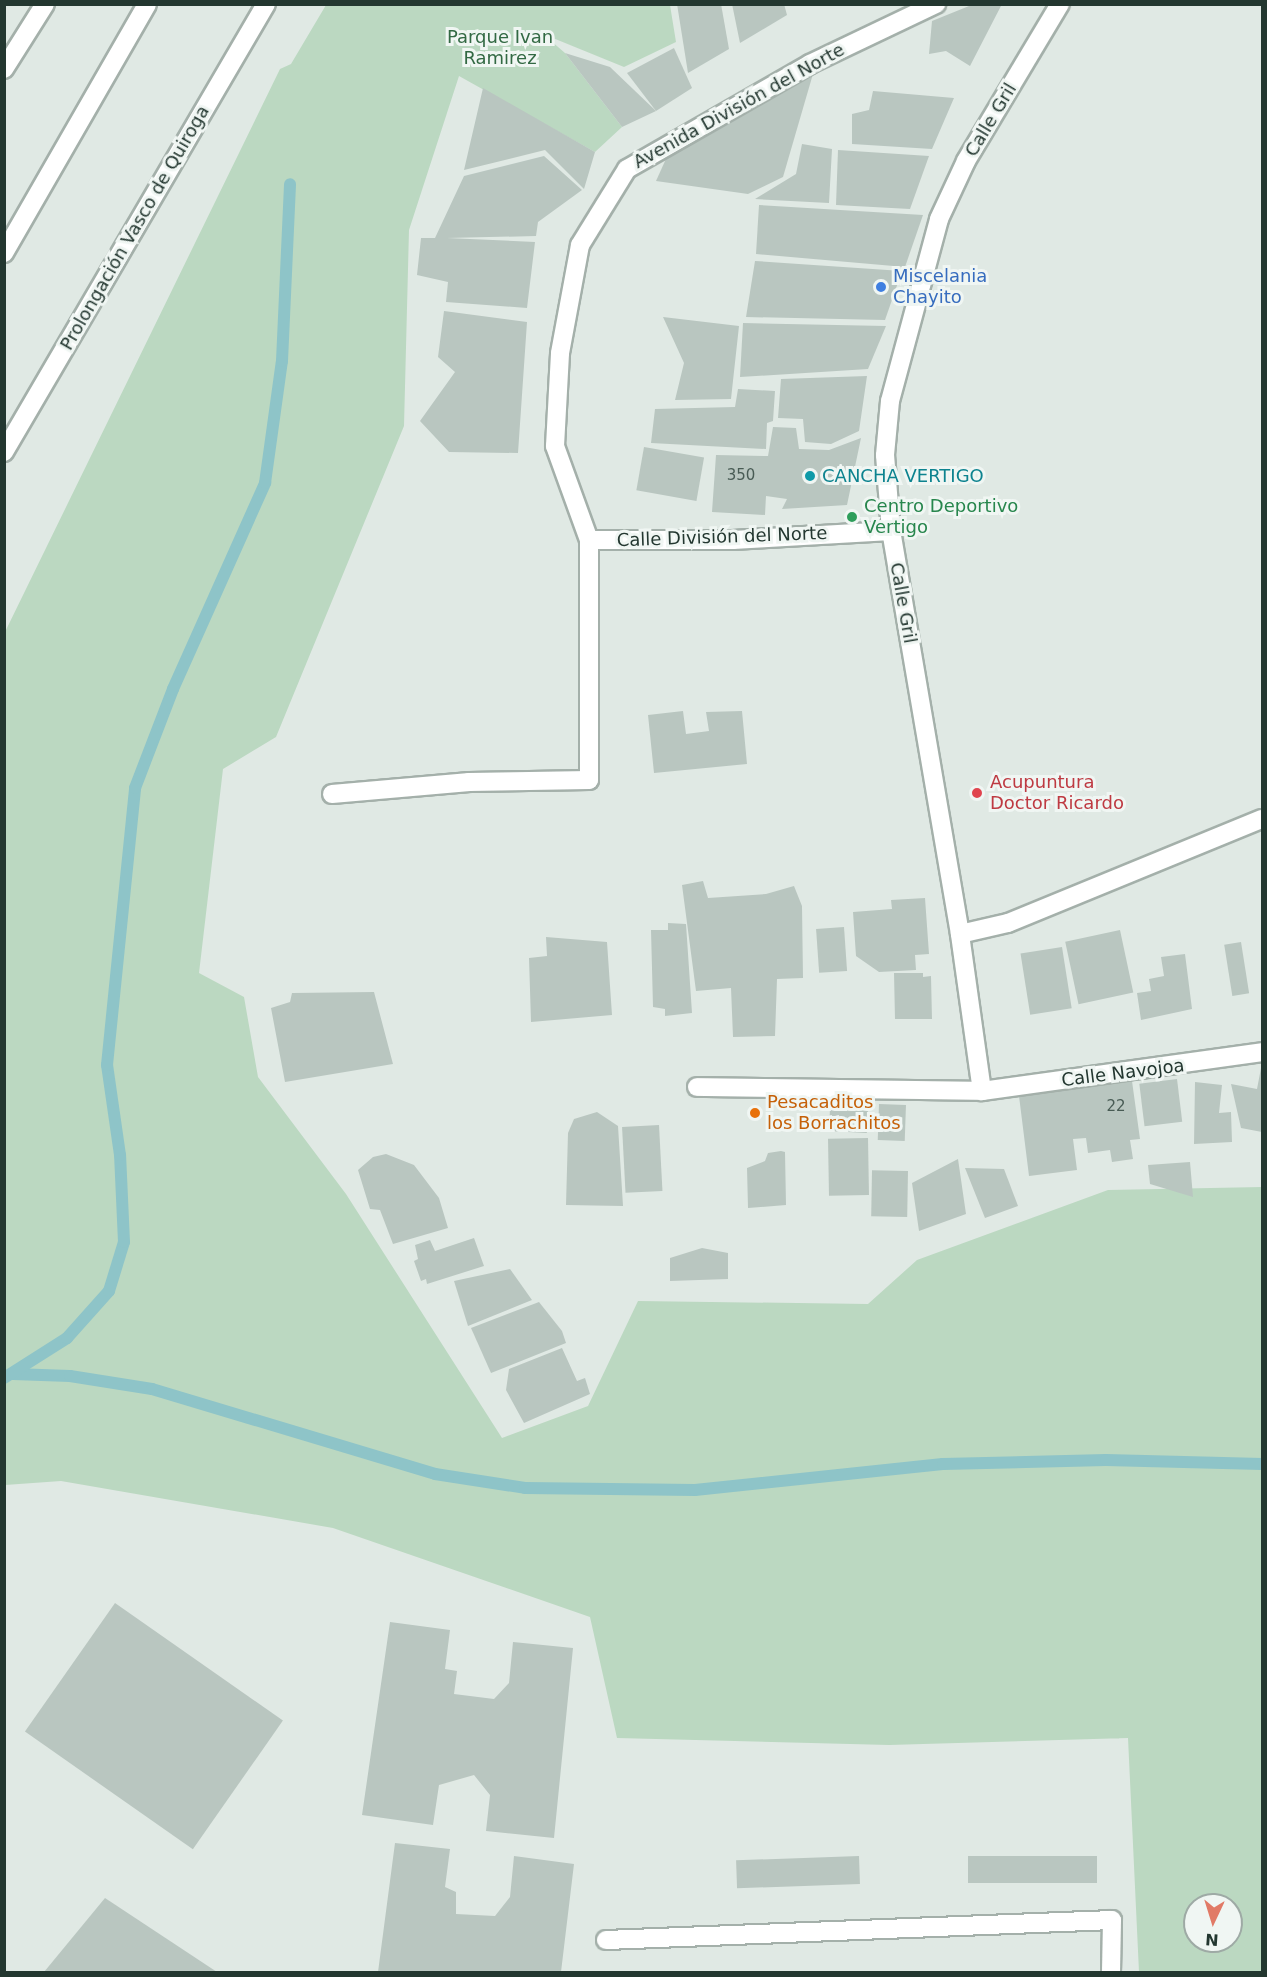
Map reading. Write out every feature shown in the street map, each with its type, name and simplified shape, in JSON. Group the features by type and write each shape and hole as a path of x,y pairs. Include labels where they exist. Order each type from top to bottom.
{"street":[{"path":"4,69 45,4"},
{"path":"4,253 147,4"},
{"name":"Prolongación Vasco de Quiroga","path":"4,452 266,4"},
{"name":"Avenida División del Norte","path":"332,794 470,782 589,780 589,540 555,446 560,353 580,245 627,169 810,64 936,4"},
{"name":"Calle Gril","path":"982,1091 960,934 891,531 885,455 890,401 939,219 966,161 1060,4"},
{"name":"Calle División del Norte","path":"589,540 733,540 891,531"},
{"path":"960,934 1008,923 1263,819"},
{"name":"Calle Navojoa","path":"697,1087 982,1091 1263,1052"},
{"path":"606,1940 1112,1920 1111,1972"}],"green space":[{"name":"Parque Ivan Ramirez","path":"326,5 670,5 676,42 624,67 543,34 565,53 622,127 595,152 459,76 409,230 404,426 276,737 223,769 199,973 244,997 258,1077 346,1194 502,1438 588,1406 638,1301 868,1304 917,1260 1108,1190 1262,1187 1262,1972 1139,1972 1128,1738 889,1745 617,1738 590,1617 333,1528 61,1481 5,1485 4,634 280,69 291,64"}],"building":[{"path":"677,4 721,4 729,49 688,73"},
{"path":"732,4 784,4 787,15 740,43"},
{"path":"974,4 1002,4 970,66 946,51 929,54 932,21"},
{"path":"674,48 692,88 656,111 627,73"},
{"path":"565,53 610,67 656,111 622,127"},
{"path":"815,67 783,177 748,194 656,181 670,150"},
{"path":"483,88 595,152 584,189 545,150 464,170"},
{"path":"873,91 954,98 932,149 852,144 852,114 869,110"},
{"path":"802,144 832,149 829,203 755,199 796,174"},
{"path":"838,150 929,156 910,209 836,205"},
{"path":"544,156 582,190 538,222 536,236 447,238 535,242 527,308 446,302 448,282 417,275 421,238 435,238 464,176"},
{"path":"759,205 923,215 905,267 756,254"},
{"path":"755,261 902,271 885,320 746,317"},
{"path":"444,311 527,322 518,453 449,452 420,421 455,372 438,357"},
{"path":"663,317 739,326 731,399 675,400 684,363"},
{"path":"743,323 886,326 868,369 740,377"},
{"path":"867,376 859,431 831,444 805,442 803,419 778,418 781,379"},
{"path":"738,389 775,391 773,421 767,423 766,449 651,443 655,409 735,407"},
{"name":"CANCHA VERTIGO","path":"773,427 796,428 799,449 829,450 861,438 847,505 782,509 787,499 766,496 765,515 712,512 716,455 768,456"},
{"path":"644,447 704,458 696,501 636,490"},
{"path":"683,711 686,734 709,731 706,712 742,711 747,764 654,773 648,715"},
{"path":"703,881 708,898 766,894 794,886 802,906 803,978 777,979 775,1036 733,1037 731,988 696,991 682,885"},
{"path":"925,898 929,954 915,955 916,970 879,972 856,956 853,912 892,909 891,900"},
{"path":"668,923 686,924 692,1013 665,1016 665,1009 653,1007 651,930 668,930"},
{"path":"844,927 847,971 819,973 816,929"},
{"path":"1120,930 1133,993 1079,1004 1065,942"},
{"path":"546,937 607,942 612,1015 531,1022 529,958 547,956"},
{"path":"1241,942 1249,993 1232,996 1224,945"},
{"path":"1062,947 1072,1008 1030,1015 1021,954"},
{"path":"1185,954 1192,1009 1141,1020 1137,993 1151,991 1149,979 1164,976 1161,957"},
{"path":"894,973 923,973 923,977 931,976 932,1019 895,1019"},
{"path":"374,992 393,1064 285,1082 271,1008 290,1002 292,993"},
{"path":"1261,1068 1262,1132 1241,1128 1231,1084 1257,1089"},
{"path":"1177,1079 1182,1122 1145,1126 1139,1084"},
{"path":"1132,1081 1140,1139 1130,1140 1133,1159 1112,1162 1110,1150 1088,1153 1086,1138 1073,1139 1077,1170 1029,1176 1019,1096"},
{"path":"1195,1082 1222,1085 1219,1113 1231,1112 1232,1142 1194,1144"},
{"path":"879,1104 906,1105 905,1141 878,1140"},
{"path":"830,1109 868,1111 867,1133 829,1131"},
{"path":"597,1112 618,1126 623,1206 566,1205 568,1133 574,1119"},
{"path":"659,1125 662,1191 626,1193 622,1127"},
{"path":"868,1138 869,1195 829,1196 828,1139"},
{"path":"785,1152 786,1205 748,1208 747,1168 765,1161 768,1153"},
{"path":"386,1154 414,1165 439,1198 448,1228 393,1244 380,1210 370,1209 358,1170 373,1157"},
{"path":"958,1159 966,1214 919,1231 912,1183"},
{"path":"1190,1162 1193,1197 1150,1184 1148,1165"},
{"path":"965,1168 1004,1169 1018,1206 985,1218"},
{"path":"872,1170 908,1171 907,1217 871,1216"},
{"path":"474,1238 484,1266 427,1284 426,1279 421,1281 414,1261 418,1259 415,1245 430,1240 435,1251"},
{"path":"702,1248 728,1253 728,1279 670,1281 670,1258"},
{"path":"510,1269 532,1300 468,1326 454,1281"},
{"path":"539,1302 562,1331 566,1343 491,1373 471,1328"},
{"path":"562,1348 577,1381 585,1378 590,1394 524,1423 506,1390 509,1369"},
{"path":"115,1603 283,1721 193,1849 25,1732"},
{"path":"390,1622 450,1630 445,1669 457,1671 454,1694 494,1699 509,1683 513,1642 573,1648 554,1838 486,1831 490,1795 474,1775 439,1785 433,1825 362,1815"},
{"path":"395,1843 450,1849 445,1887 456,1892 456,1914 495,1916 510,1897 514,1856 574,1864 561,1972 378,1972"},
{"path":"859,1856 860,1884 737,1888 736,1860"},
{"path":"968,1856 1097,1856 1097,1883 968,1883"},
{"path":"105,1898 217,1972 44,1972"}],"waterway":[{"path":"4,1378 67,1338 109,1291 124,1242 120,1155 107,1065 135,788 173,689 265,483 282,361 290,184"},
{"path":"13,1374 70,1376 152,1389 435,1474 525,1488 695,1490 943,1464 1106,1460 1262,1464"}],"place":[{"name":"Miscelania Chayito","path":"881,287"},
{"name":"CANCHA VERTIGO","path":"810,476"},
{"name":"Centro Deportivo Vertigo","path":"852,517"},
{"name":"Acupuntura Doctor Ricardo","path":"977,793"},
{"name":"Pesacaditos los Borrachitos","path":"755,1113"}]}
